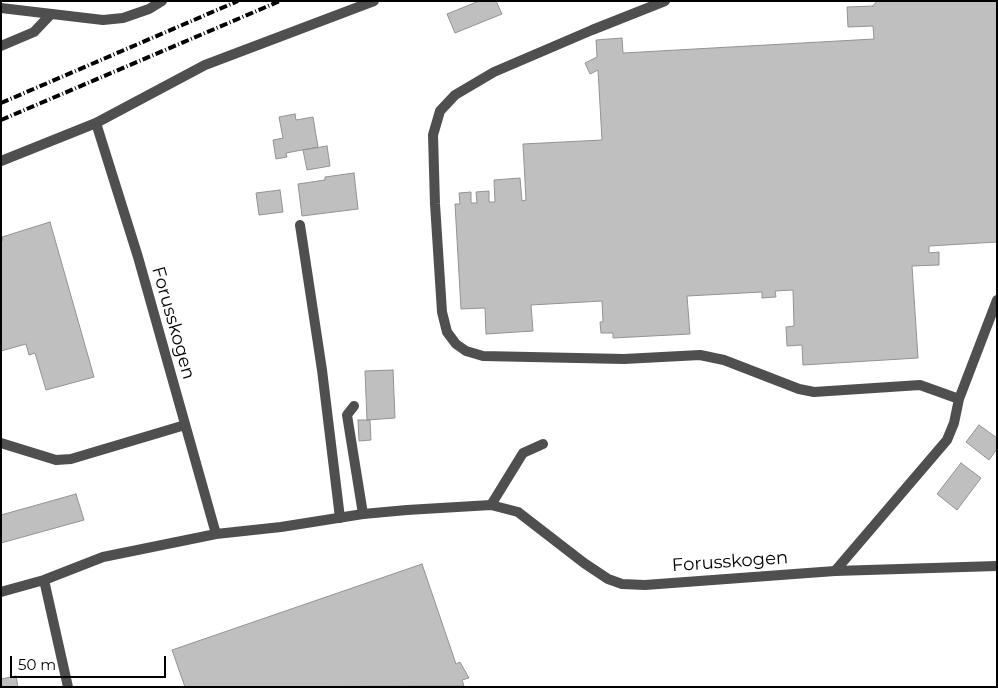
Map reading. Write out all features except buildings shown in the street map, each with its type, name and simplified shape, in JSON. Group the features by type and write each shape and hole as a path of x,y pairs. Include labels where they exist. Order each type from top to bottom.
{"street":[{"path":"1,8 103,20 123,18 149,9 162,1"},
{"path":"1,160 96,123 205,65 374,1"},
{"path":"665,1 494,72 454,95 440,112 433,135 435,204 442,312 447,332 456,344 483,356 624,359 700,355 724,360 799,389 814,392 920,385 959,399"},
{"path":"1,46 34,32 51,14"},
{"name":"Forusskogen","path":"96,123 138,257 216,534"},
{"path":"300,225 322,370 340,518"},
{"path":"835,571 948,440 959,399 997,300"},
{"path":"354,406 347,415 363,514"},
{"path":"1,443 56,460 72,459 185,425"},
{"path":"491,505 523,453 543,444"},
{"name":"Forusskogen","path":"1,592 44,580 103,557 216,534 363,514 491,505 518,512 584,563 608,579 622,584 645,585 835,571 997,566"},
{"path":"44,580 68,687"}],"railway":[{"path":"1,103 238,1"},
{"path":"1,120 280,1"}]}
